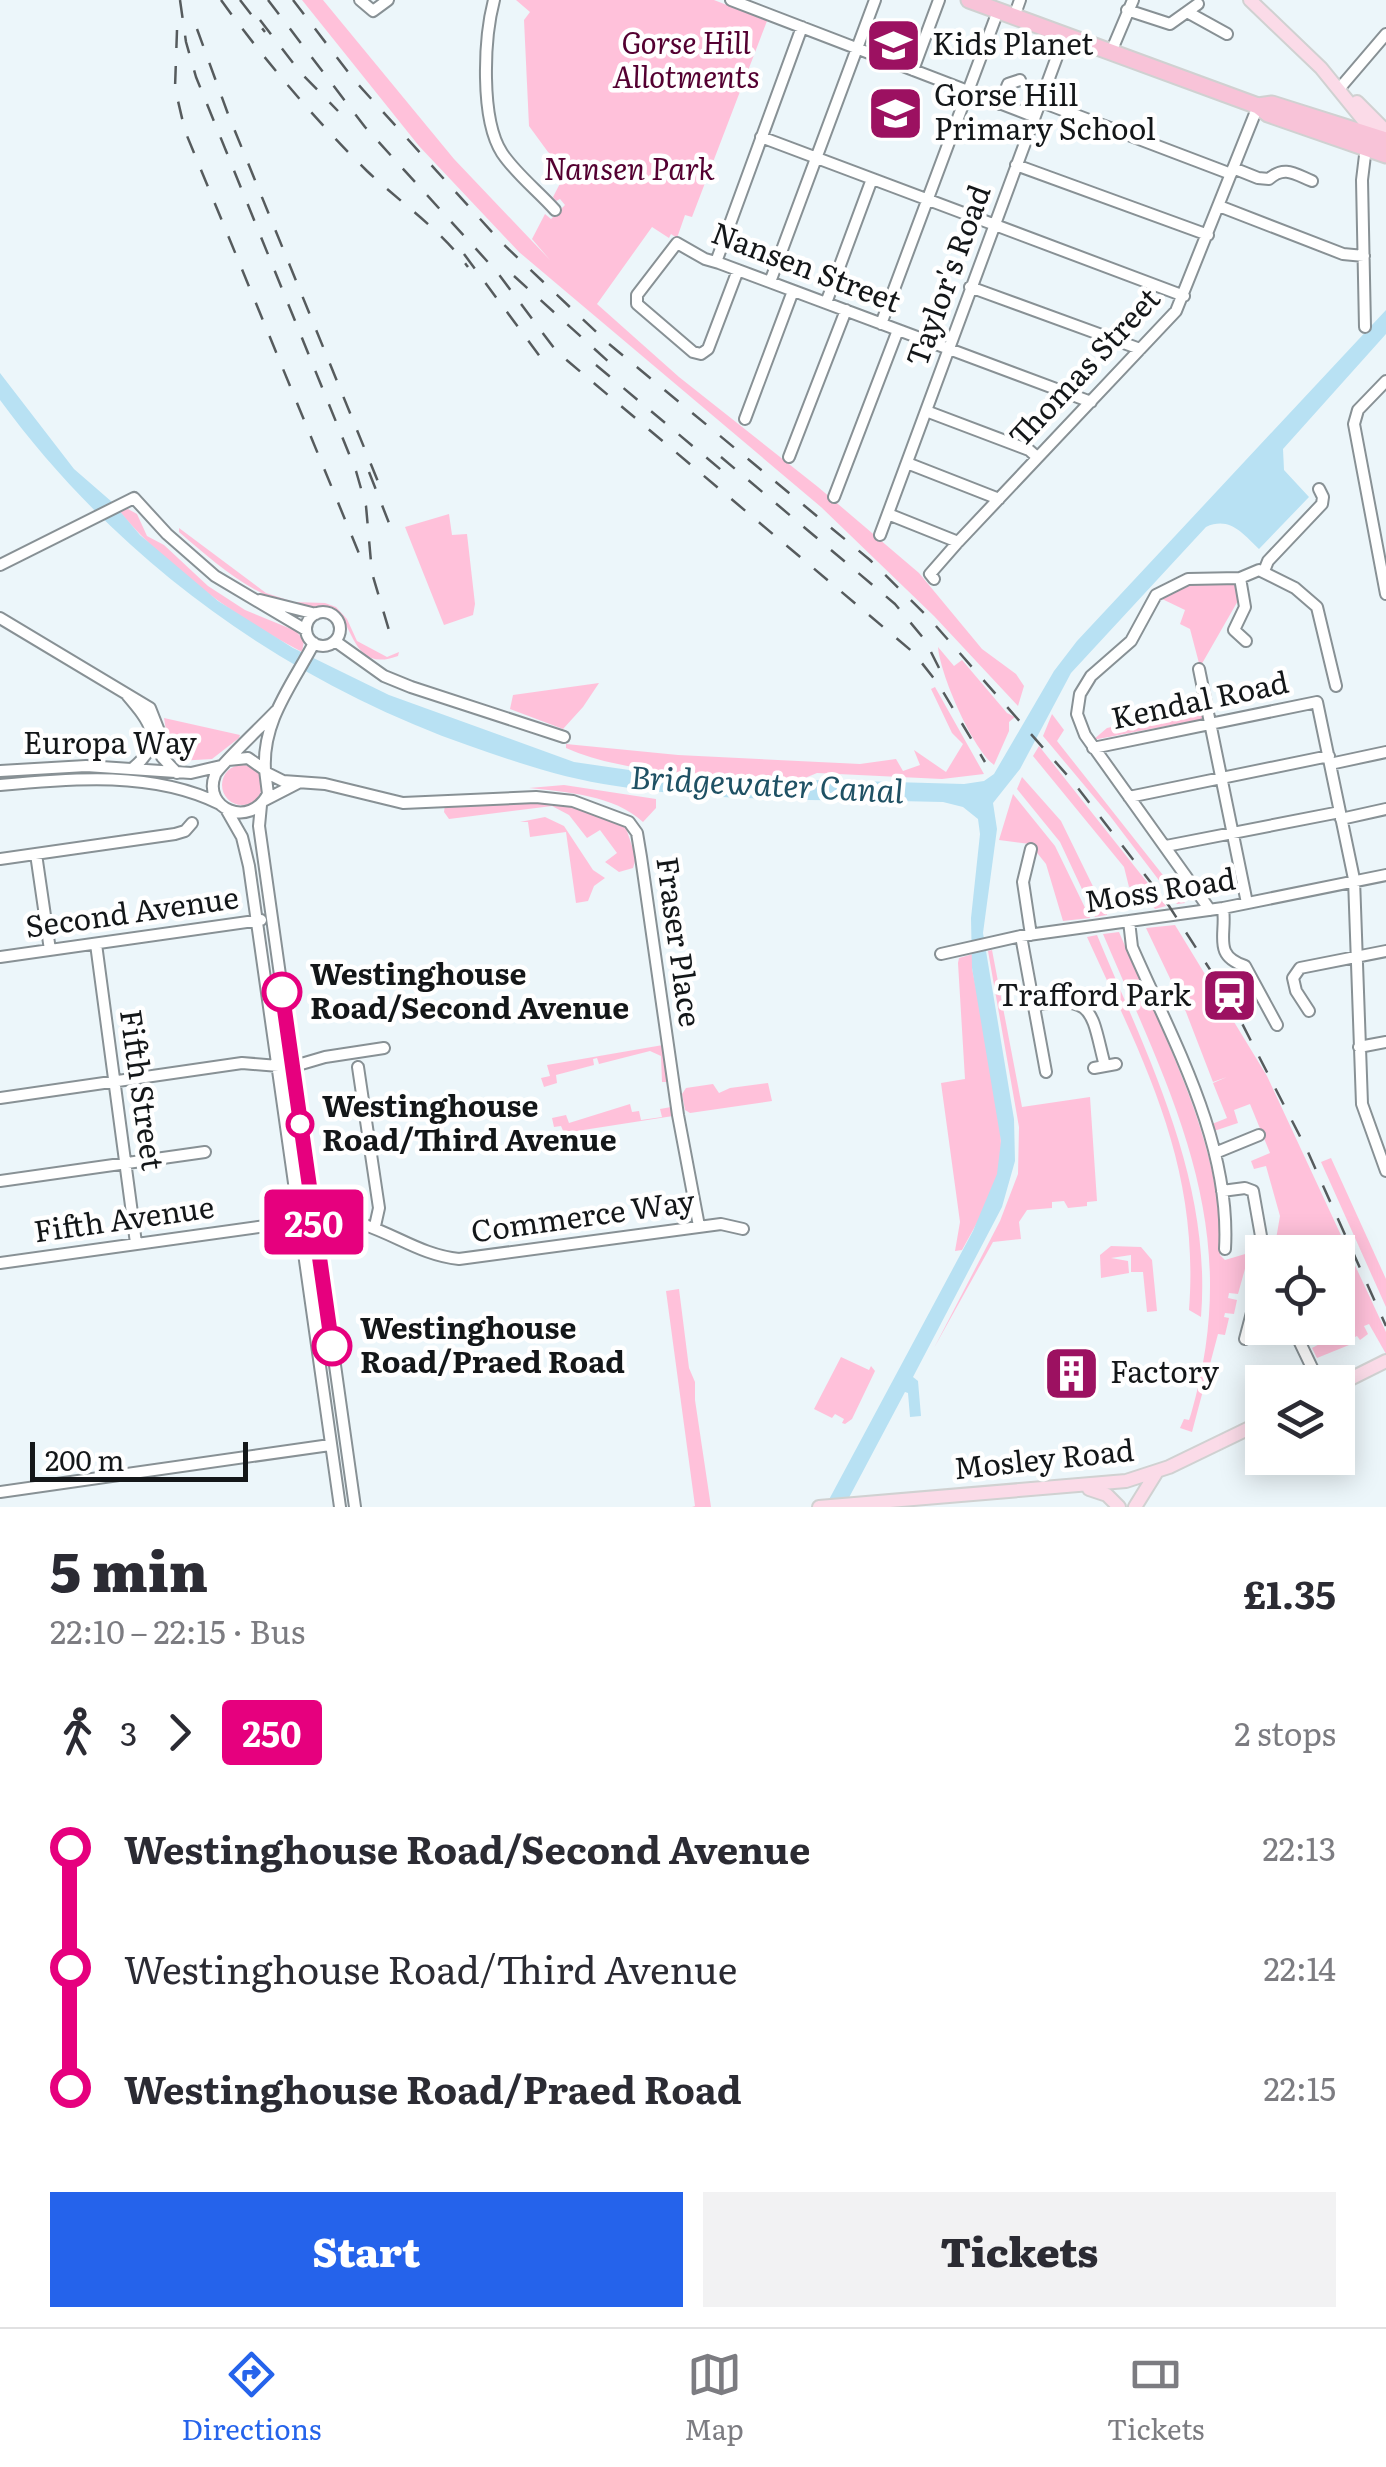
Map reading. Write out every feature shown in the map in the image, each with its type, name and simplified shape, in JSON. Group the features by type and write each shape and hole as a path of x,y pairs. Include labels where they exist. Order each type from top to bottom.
{"highway":[{"path":"970,0 1258,106 1272,104 1377,139 1386,155"}],"main road":[{"path":"1250,0 1339,89 1377,139"},
{"path":"1355,1376 1386,1362"},
{"name":"Mosley Road","path":"820,1507 1126,1481 1156,1473 1245,1430"},
{"path":"1135,1507 1156,1473"},
{"path":"1078,1485 1107,1495 1119,1507"}],"street":[{"path":"360,0 373,10 388,0"},
{"path":"494,0 487,43 493,134 505,158 555,209"},
{"path":"732,0 1033,116"},
{"path":"770,282 875,0"},
{"path":"913,70 939,0"},
{"path":"881,324 967,90 1006,14 1020,0"},
{"path":"1112,52 1130,5 1170,24 1194,8 1228,34"},
{"path":"716,262 802,26"},
{"path":"1339,89 1386,34"},
{"name":"Taylor's Road","path":"880,535 1065,35"},
{"path":"1000,104 1008,84 1020,80"},
{"path":"1038,101 1232,171 1270,179 1278,171 1286,170 1312,181"},
{"name":"Thomas Street","path":"934,579 930,574 958,542 1176,311 1258,106"},
{"path":"761,137 1184,296"},
{"path":"1365,327 1362,180 1377,139"},
{"path":"1016,165 1208,235"},
{"path":"826,303 872,179"},
{"path":"1219,206 1344,254 1364,256"},
{"name":"Nansen Street","path":"738,270 703,354 696,354 636,301 673,244 678,243 716,262 738,270 826,303 846,310 1091,402"},
{"path":"970,288 1140,349"},
{"path":"745,419 794,291"},
{"path":"789,457 846,310"},
{"path":"834,497 898,330"},
{"path":"1386,381 1358,410 1354,424 1386,594"},
{"path":"926,411 1029,450 1037,457"},
{"path":"907,462 999,499"},
{"path":"1264,571 1272,557 1322,504 1318,489"},
{"path":"0,565 138,499 197,561 228,585 306,630"},
{"path":"888,514 958,542"},
{"path":"1210,910 1093,748 1078,714 1080,694 1091,676 1126,646 1153,598 1166,588 1188,579 1240,578 1255,571 1264,571 1295,588 1317,606 1336,683 1322,682"},
{"path":"1240,578 1245,607 1234,630 1246,640"},
{"path":"254,600 328,614 336,620 340,630 335,640 311,647"},
{"path":"317,614 308,621 306,630 311,647 265,740 269,787 258,826 355,1507"},
{"path":"0,618 126,694 143,714 152,736 148,756 133,768"},
{"path":"335,640 384,676 564,736"},
{"path":"1200,669 1247,903"},
{"path":"126,694 136,696 150,708 159,728 162,758 176,773"},
{"name":"Kendal Road","path":"1093,748 1316,702 1329,760"},
{"path":"276,711 224,763 213,783 215,795 240,832 246,849 340,1507"},
{"path":"1130,797 1386,752"},
{"path":"224,763 248,758 266,772"},
{"path":"1329,760 1354,882 1362,1104 1380,1141 1386,1170"},
{"name":"Europa Way","path":"0,771 86,766 176,773 224,763"},
{"name":"Fraser Place","path":"266,772 298,783 325,784 402,803 561,798 622,818 634,828 699,1226"},
{"name":"Europa Way","path":"0,785 77,780 136,782 179,787 224,807"},
{"path":"224,807 244,813 298,783"},
{"path":"1166,846 1386,810"},
{"path":"0,860 175,834 192,823"},
{"path":"36,854 50,950"},
{"path":"1033,856 1023,882 1026,935 1046,1072"},
{"name":"Moss Road","path":"941,954 1026,935 1223,908 1386,875"},
{"path":"1223,908 1226,954 1231,961 1245,966 1277,1025"},
{"name":"Second Avenue","path":"0,957 272,918"},
{"path":"1128,922 1132,947 1202,1110 1215,1153 1225,1249"},
{"name":"Fifth Street","path":"96,944 136,1243"},
{"path":"1309,1012 1294,986 1296,972 1386,951"},
{"path":"1034,1005 1064,1000 1084,1007 1093,1021 1105,1066"},
{"path":"1358,1046 1386,1042"},
{"path":"0,1098 242,1063 291,1067 384,1048"},
{"path":"358,1067 379,1208 376,1226"},
{"path":"1215,1153 1251,1135"},
{"path":"0,1181 205,1152"},
{"path":"1222,1192 1250,1188 1262,1207 1261,1235"},
{"name":"Commerce Way","path":"314,1219 343,1218 376,1226 435,1254 468,1259 699,1226 728,1223 743,1229"},
{"name":"Fifth Avenue","path":"0,1263 314,1219"},
{"path":"312,1307 326,1304"},
{"path":"318,1348 332,1346"},
{"path":"0,1492 330,1446"}],"green space":[{"path":"302,0 323,0 454,159 550,260 532,239 545,214 551,219 565,205 553,197 568,168 548,152 529,126 524,20 530,12 516,0 714,0 767,21 692,217 685,215 677,238 671,234 669,238 652,227 597,304 679,377 919,573 982,649 1016,674 1024,686 1018,706 934,616 821,507 519,252 419,146"},
{"path":"128,509 137,514 147,536 164,545 208,586 245,610 296,631 304,641 302,652 253,624 181,572 120,512"},
{"path":"449,514 452,535 467,534 475,604 473,615 444,625 405,527"},
{"path":"179,528 266,593 294,602 336,607 347,619 357,641 387,657 399,652 398,656 383,660 363,653 336,612 290,605 259,592 217,564"},
{"path":"1185,585 1235,585 1239,599 1200,667 1190,629 1180,624 1185,610 1160,598"},
{"path":"938,647 954,666 962,660 1007,713 1015,717 1009,722 994,765 976,743 958,710"},
{"path":"599,683 563,729 510,709 513,695"},
{"path":"935,687 984,774 942,779 817,773 805,778 703,774 617,764 566,748 566,744 678,755 860,764 896,759 903,771 920,765 914,750 946,772 963,744 952,733 931,689"},
{"path":"1205,706 1208,718 1093,740 1107,728"},
{"path":"1052,714 1064,730 1057,741 1185,903 1177,904 1043,736"},
{"path":"164,718 240,735 212,759 178,761 170,754"},
{"path":"1039,746 1166,906 1155,909 1138,886 1129,887 1124,867 1033,756"},
{"path":"242,765 256,771 262,785 256,799 242,805 228,799 222,785 228,771"},
{"path":"1022,777 1061,821 1107,915 1095,917 1060,842 1017,789"},
{"path":"564,785 656,799 656,808 643,822 604,800 529,788"},
{"path":"1013,794 1055,846 1090,918 1063,921 1046,864 1030,844 999,840"},
{"path":"532,800 573,804 626,828 636,858 633,868 619,872 605,862 617,853 600,830 587,838 569,815 552,806 449,819 444,812 445,805"},
{"path":"545,817 564,826 593,870 605,878 594,886 588,901 576,903 566,832 530,837 528,822 520,822"},
{"path":"1175,925 1267,1076 1341,1235 1277,1235 1280,1216 1266,1166 1254,1169 1251,1161 1270,1153 1250,1104 1234,1110 1238,1123 1214,1131 1212,1124 1227,1118 1213,1083 1227,1077 1213,1082 1186,1012 1146,928"},
{"path":"1119,932 1187,1090 1213,1173 1220,1255 1225,1260 1245,1254 1245,1269 1238,1294 1229,1293 1228,1298 1237,1300 1234,1314 1225,1313 1224,1317 1229,1318 1225,1335 1218,1334 1192,1432 1180,1428 1191,1414 1206,1347 1210,1284 1206,1224 1176,1110 1103,934"},
{"path":"1097,935 1155,1074 1186,1168 1202,1266 1201,1317 1189,1310 1186,1208 1177,1162 1148,1073 1087,937"},
{"path":"992,950 1022,1107 1090,1097 1097,1201 1068,1208 1064,1201 1052,1202 1052,1208 1027,1210 1019,1222 1021,1239 993,1242 934,1348 1000,1221 1018,1174 1019,1127 988,951"},
{"path":"973,954 972,968 998,1101 1001,1153 987,1203 962,1250 955,1251 960,1222 941,1083 965,1079 958,963 959,958"},
{"path":"663,1045 668,1082 662,1082 661,1056 650,1051 599,1064 597,1058 593,1059 594,1065 556,1075 557,1083 544,1087 541,1078 550,1076 547,1065"},
{"path":"768,1083 772,1101 690,1113 685,1110 682,1094 686,1088 713,1084 719,1093"},
{"path":"630,1104 632,1112 639,1111 641,1120 662,1117 660,1109 671,1107 673,1116 564,1133 561,1126 554,1127 552,1118 566,1115 569,1123"},
{"path":"1331,1158 1386,1279 1386,1307 1355,1235 1321,1162"},
{"path":"1111,1246 1141,1247 1152,1260 1157,1311 1147,1312 1143,1272 1131,1272 1131,1255 1111,1258 1128,1261 1129,1273 1101,1278 1100,1255"},
{"path":"1355,1265 1386,1332 1386,1354 1369,1324 1364,1326 1368,1334 1360,1340"},
{"path":"679,1289 711,1507 692,1507 695,1506 666,1291"},
{"path":"1318,1345 1349,1345 1317,1358 1312,1348"},
{"path":"841,1357 869,1370 871,1366 875,1371 852,1419 845,1424 835,1414 832,1418 814,1409"}],"water":[{"name":"Bridgewater Canal","path":"1386,310 1386,334 1283,449 1284,470 1309,497 1259,549 1229,525 1206,527 1071,673 1020,769 993,803 997,829 983,933 1014,1119 1015,1161 1002,1207 913,1377 918,1381 921,1416 910,1417 905,1392 844,1507 825,1507 973,1231 997,1174 1001,1141 972,968 971,918 980,834 978,819 963,807 943,802 738,798 597,783 506,758 401,719 270,650 151,563 46,458 0,400 0,373 74,469 112,502 140,535 218,601 293,648 389,695 574,762 691,779 756,783 821,780 964,784 984,781 994,774 1054,671 1077,641"}],"railway":[{"path":"180,0 196,77 356,471 366,506 372,573 391,637"},
{"path":"221,0 329,132 445,240 468,267"},
{"path":"240,0 265,32"},
{"path":"268,0 365,127 497,272 557,352 914,653 939,685 985,762"},
{"path":"293,0 355,81 501,242 609,344 870,560 928,617 1074,783 1169,906 1231,1002 1307,1150 1386,1326"},
{"path":"260,20 300,72 338,111"},
{"path":"197,29 379,484"},
{"path":"177,30 175,88 185,131 365,568"},
{"path":"464,254 544,362"},
{"path":"514,276 610,363"},
{"path":"596,365 726,474"},
{"path":"721,457 895,604 925,640 943,676"},
{"path":"369,472 389,523"}],"bus line":[{"name":"250","path":"282,992 332,1346"}],"place":[{"name":"Kids Planet","path":"893,45"},
{"name":"Gorse Hill Primary School","path":"895,113"},
{"name":"Westinghouse Road/Second Avenue","path":"282,992"},
{"name":"Trafford Park","path":"1230,996"},
{"name":"Westinghouse Road/Third Avenue","path":"300,1124"},
{"name":"Westinghouse Road/Praed Road","path":"332,1346"},
{"name":"Factory","path":"1071,1373"}],"park label":[{"name":"Gorse Hill Allotments","path":"686,61"},
{"name":"Nansen Park","path":"629,170"}]}
